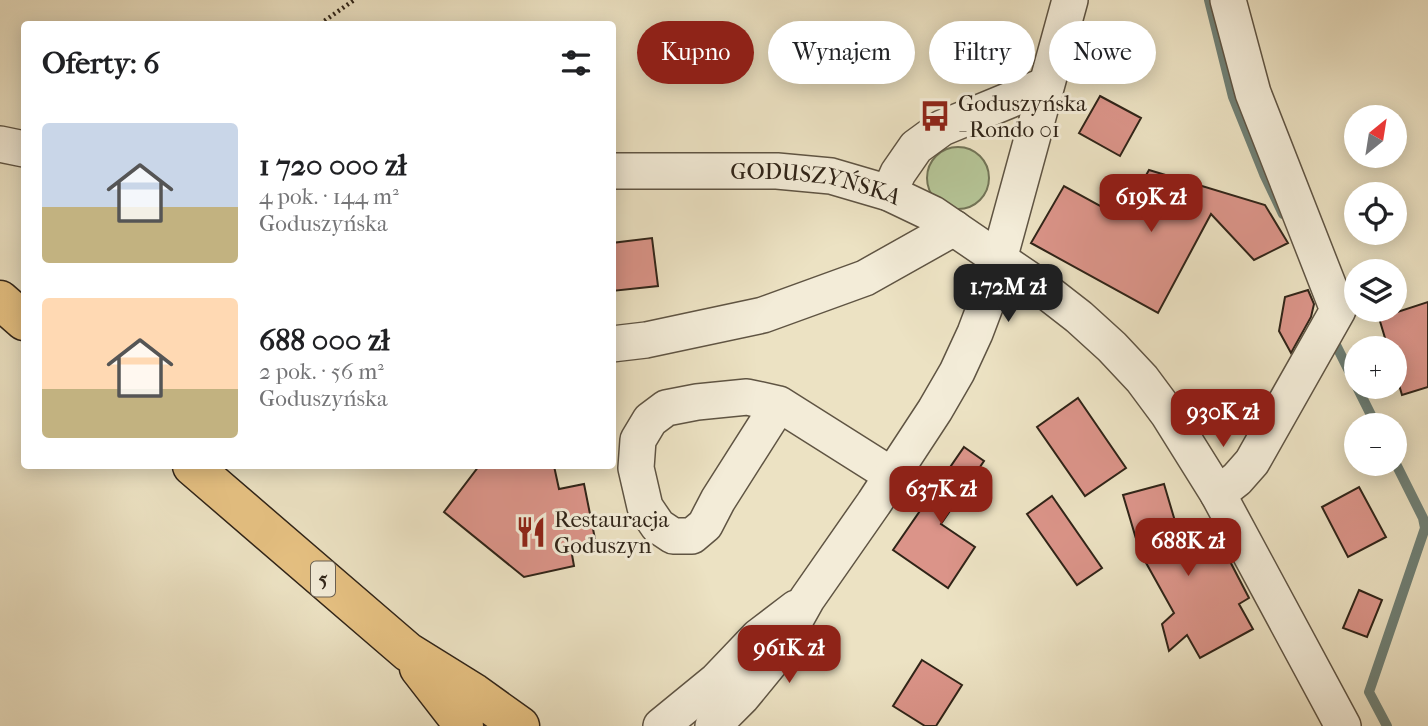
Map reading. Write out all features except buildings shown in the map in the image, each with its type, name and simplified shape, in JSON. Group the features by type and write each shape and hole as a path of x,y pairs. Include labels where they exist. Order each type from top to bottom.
{"main road":[{"path":"0,300 21,318"},
{"name":"5","path":"195,469 408,652 474,693 520,726"},
{"name":"5","path":"408,652 464,726"}],"street":[{"path":"713,726 742,697 774,658 807,599 935,410 957,372 989,296 1070,0"},
{"path":"1218,494 1252,462 1338,310 1253,93 1228,0"},
{"path":"889,193 898,173 916,147 942,128 1046,85"},
{"path":"0,144 21,148"},
{"name":"GODUSZYŃSKA","path":"616,172 777,171 831,176 889,193 933,214 1061,303 1112,347 1142,379 1168,414 1218,494 1343,726"},
{"path":"616,344 646,340 763,315 865,278 954,228"},
{"path":"779,404 705,525 692,536 673,536 658,526 645,507 636,468 638,440 650,420 666,408 747,397 779,404 892,475"},
{"path":"661,726 716,681 758,637 807,599"}],"path":[{"path":"324,21 354,0"}],"green space":[{"path":"958,147 970,149 980,156 987,166 987,190 980,200 970,207 958,209 946,207 936,200 929,190 927,178 929,166 936,156 946,149"}],"waterway":[{"path":"1209,0 1233,97 1283,214"},
{"path":"1336,345 1344,361"},
{"path":"1363,399 1370,413"},
{"path":"1387,726 1369,692 1425,528 1423,518 1402,476"}],"place":[{"name":"Goduszyńska - Rondo 01","path":"935,116"},
{"name":"Restauracja Goduszyn","path":"531,532"}]}
